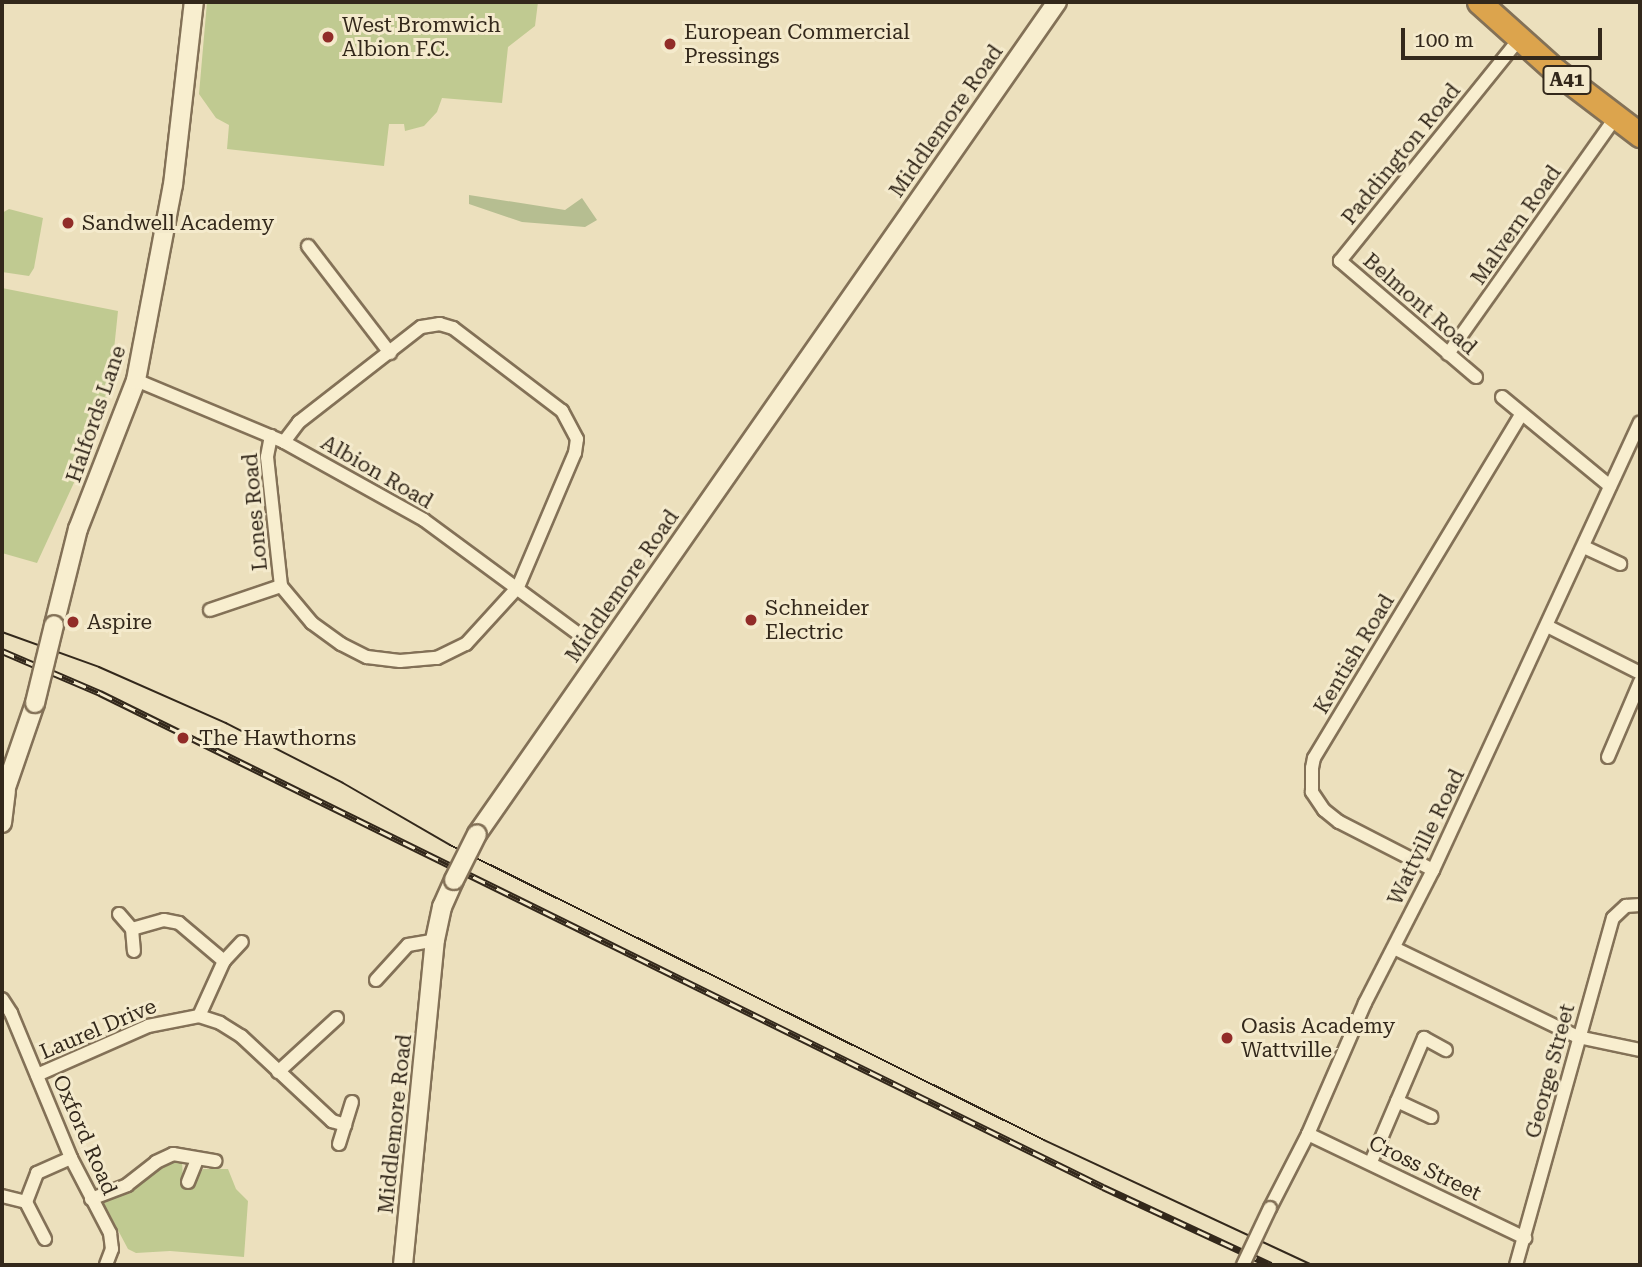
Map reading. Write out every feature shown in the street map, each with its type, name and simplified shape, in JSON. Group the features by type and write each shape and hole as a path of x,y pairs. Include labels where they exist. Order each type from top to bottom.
{"highway":[{"name":"A41","path":"1479,2 1615,118 1640,135"}],"street":[{"name":"Halfords Lane","path":"2,823 4,795 34,703 78,529 136,380 173,184 194,2"},
{"name":"Middlemore Road","path":"403,1265 435,940 442,907 477,834 1057,2"},
{"name":"Paddington Road","path":"1340,261 1520,38"},
{"name":"Malvern Road","path":"1448,354 1615,118"},
{"path":"309,246 390,353"},
{"name":"Belmont Road","path":"1340,261 1476,377"},
{"name":"Lones Road","path":"271,436 267,457 281,586 312,623 341,644 367,657 400,661 437,658 466,644 518,587 575,453 576,439 572,426 562,411 453,328 440,324 421,327 299,422 284,442"},
{"name":"Albion Road","path":"136,380 284,442 424,520 578,633"},
{"path":"1502,397 1610,486"},
{"name":"Kentish Road","path":"1433,870 1339,822 1324,810 1312,792 1312,768 1321,746 1521,415"},
{"name":"Wattville Road","path":"1244,1265 1308,1134 1365,1003 1433,870 1640,423"},
{"path":"1584,547 1619,564"},
{"path":"210,610 281,586"},
{"path":"1547,626 1640,673"},
{"path":"1608,757 1640,682"},
{"name":"George Street","path":"1516,1265 1613,918 1626,906 1640,905"},
{"path":"119,914 132,929 134,951"},
{"path":"132,929 164,920 179,923 224,961"},
{"path":"376,980 408,946 435,940"},
{"path":"242,942 224,961 199,1016 220,1023 241,1036 332,1121 345,1125"},
{"path":"1394,948 1578,1038 1640,1050"},
{"name":"Oxford Road","path":"2,999 11,1013 71,1158 110,1233 113,1250 106,1265"},
{"name":"Laurel Drive","path":"37,1075 148,1026 199,1016"},
{"path":"278,1072 337,1018"},
{"path":"1371,1162 1424,1038 1446,1051"},
{"path":"1397,1101 1431,1117"},
{"path":"339,1144 352,1102"},
{"name":"Cross Street","path":"1308,1134 1525,1238"},
{"path":"91,1199 127,1185 156,1162 173,1154 215,1161"},
{"path":"45,1239 26,1202 37,1173 71,1158"},
{"path":"188,1182 197,1160"},
{"path":"2,1196 26,1202"}],"green space":[{"path":"207,2 538,2 535,26 508,47 502,103 442,98 437,112 424,126 405,131 404,124 389,124 384,166 227,149 229,125 216,118 199,94"},
{"path":"469,195 565,210 582,198 597,220 585,227 522,222 469,204"},
{"path":"9,209 43,218 34,268 29,276 2,272 2,213"},
{"path":"2,288 118,311 110,388 78,474 37,563 2,553"},
{"path":"173,1161 182,1161 183,1180 193,1184 203,1169 228,1169 236,1189 248,1201 244,1257 170,1251 136,1253 128,1249 103,1202 146,1180 154,1168"}],"tram line":[{"path":"2,632 99,667 226,723 343,783 450,845 1044,1140 1312,1265"}],"railway":[{"path":"2,651 100,693 1103,1187 1271,1265"}],"place":[{"name":"West Bromwich Albion F.C.","path":"328,37"},
{"name":"European Commercial Pressings","path":"670,44"},
{"name":"Sandwell Academy","path":"68,223"},
{"name":"Schneider Electric","path":"751,620"},
{"name":"Aspire","path":"73,622"},
{"name":"The Hawthorns","path":"183,738"},
{"name":"Oasis Academy Wattville","path":"1227,1038"}]}
